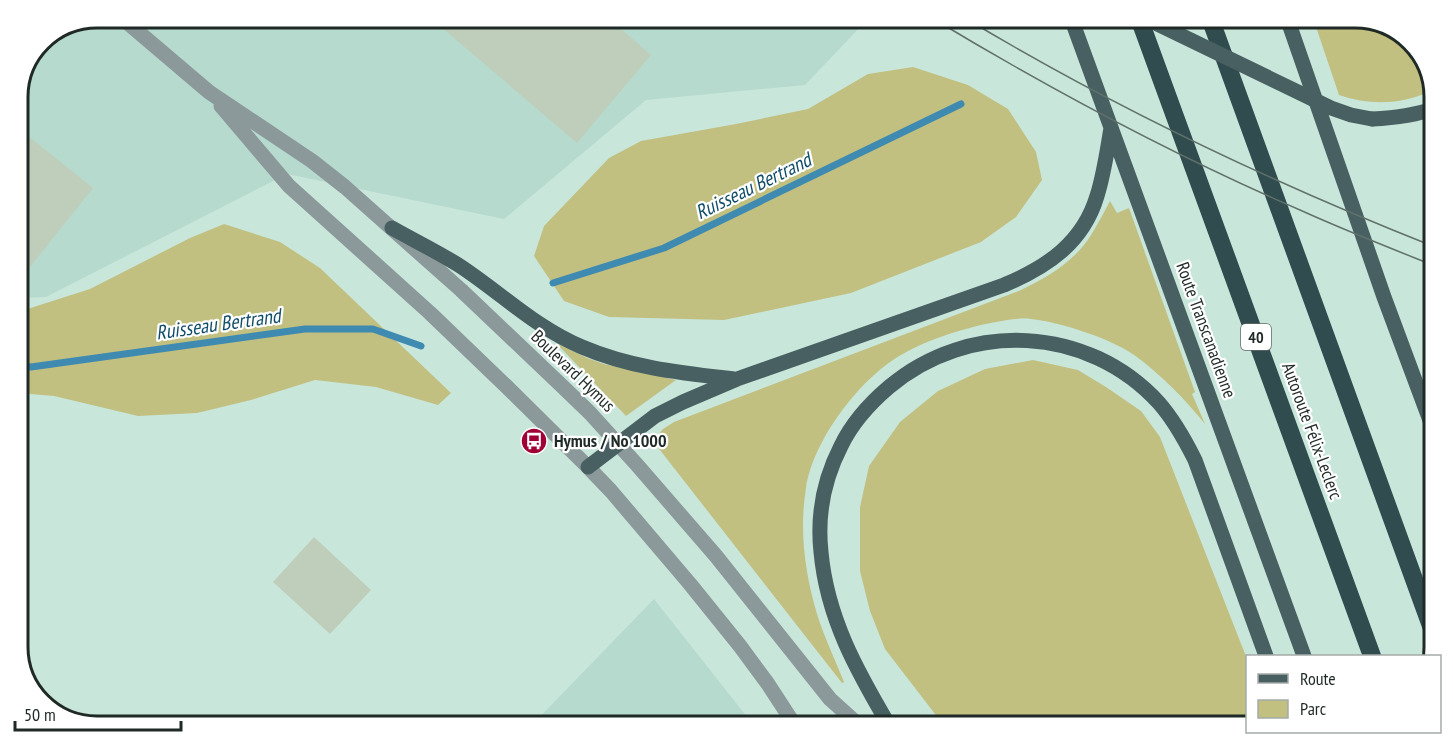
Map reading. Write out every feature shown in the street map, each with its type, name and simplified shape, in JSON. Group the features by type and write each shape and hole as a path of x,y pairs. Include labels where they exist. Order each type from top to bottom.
{"highway":[{"name":"Autoroute Félix-Leclerc","path":"1143,28 1370,655"},
{"path":"1214,28 1424,607"}],"main road":[{"name":"Route Transcanadienne","path":"1075,28 1303,655"},
{"path":"1166,28 1351,116 1372,119 1396,118 1424,112"},
{"path":"1290,28 1424,405"},
{"path":"588,467 668,409 737,379 1004,285 1049,261 1066,247 1090,215 1100,186 1112,127"},
{"path":"392,228 460,266 542,326 582,347 642,367 737,379"},
{"path":"884,716 852,660 826,588 820,550 822,499 831,468 840,448 850,430 869,406 894,382 917,366 971,345 1024,340 1064,346 1094,357 1119,370 1141,386 1158,403 1176,426 1195,460 1265,655"}],"street":[{"name":"Boulevard Hymus","path":"134,28 209,92 312,161 345,187 562,386 638,466 716,556 830,699 849,716"},
{"name":"Boulevard Hymus","path":"209,92 289,186 430,313 588,467 677,568 768,684 789,716"}],"shaded area":[{"path":"97,28 859,28 805,85 646,100 504,219 287,174 46,297 29,298 29,93 31,79 43,55 63,38 75,32"},
{"path":"654,599 746,716 541,716"}],"green space":[{"path":"1316,28 1365,29 1394,40 1413,59 1421,75 1424,93 1399,101 1387,102 1363,101 1339,95"},
{"path":"913,67 968,85 1008,109 1036,152 1042,180 1016,217 981,242 851,293 724,320 609,317 564,301 534,256 544,226 609,158 641,141 808,109 868,74"},
{"path":"1110,201 1117,213 1129,208 1195,392 1192,394 1205,424 1164,380 1127,350 1086,332 1043,321 1011,320 967,329 919,346 885,366 869,379 840,413 818,451 806,488 803,536 809,583 820,623 844,682 842,683 656,445 656,437 674,422 1031,285 1051,274 1077,253 1091,235"},
{"path":"224,224 280,242 320,268 451,393 438,405 376,387 315,380 251,400 197,413 138,416 54,396 29,394 29,308 90,289 190,238"},
{"path":"556,343 604,364 676,380 626,416"},
{"path":"1033,360 1078,370 1141,411 1160,437 1246,656 1246,716 937,716 885,649 870,611 860,571 860,507 869,466 900,422 938,391 985,369"}],"building":[{"path":"442,28 620,28 651,55 577,143"},
{"path":"29,137 93,188 29,268"},
{"path":"314,537 371,590 330,634 273,582"}],"waterway":[{"name":"Ruisseau Bertrand","path":"553,283 664,248 961,104"},
{"name":"Ruisseau Bertrand","path":"29,367 305,329 373,329 421,346"}],"tram line":[{"path":"949,28 1021,70 1159,144 1253,189 1424,262"},
{"path":"982,28 1079,83 1196,142 1314,197 1424,242"}],"place":[{"name":"Hymus / No 1000","path":"534,441"}]}
